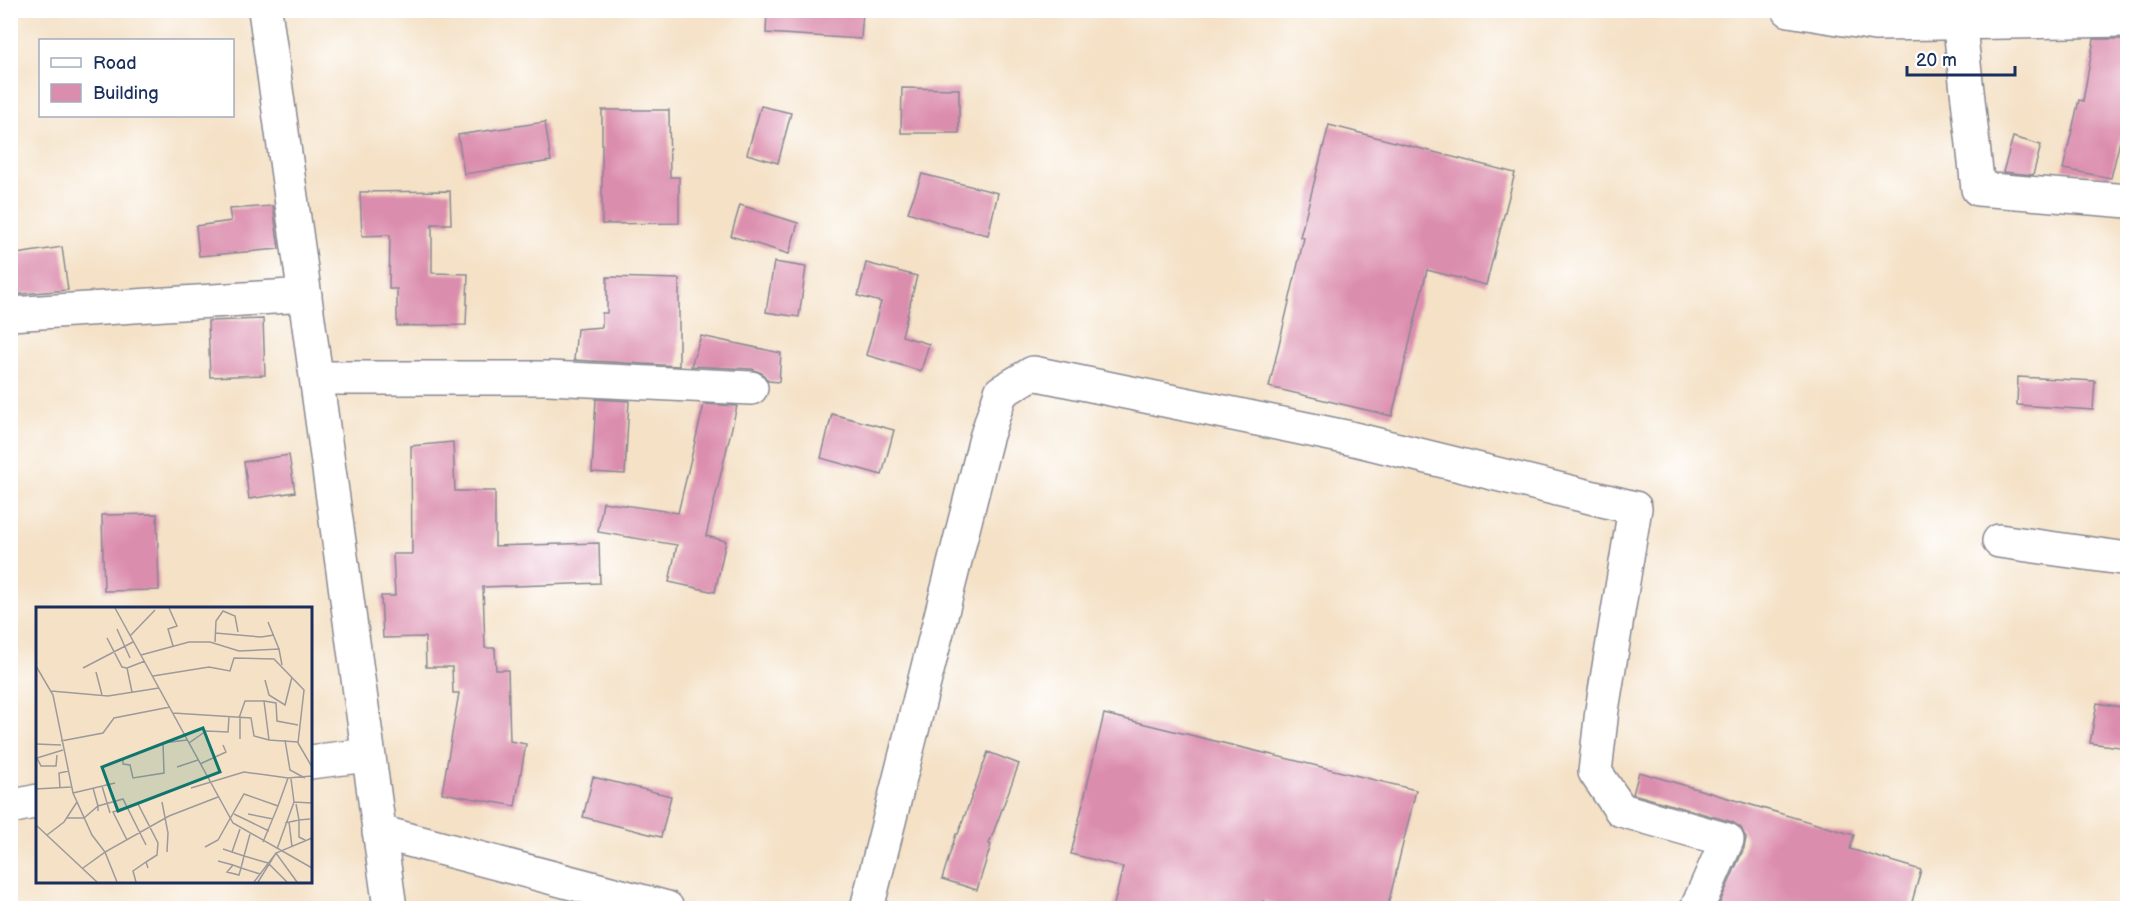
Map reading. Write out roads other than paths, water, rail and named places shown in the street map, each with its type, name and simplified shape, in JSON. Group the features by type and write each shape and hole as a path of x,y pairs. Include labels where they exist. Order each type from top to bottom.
{"street":[{"path":"265,10 390,909"},
{"path":"1789,10 1875,24 1959,16 2127,20"},
{"path":"1959,16 1978,189 2127,201"},
{"path":"10,314 305,295"},
{"path":"867,909 986,438 1001,392 1033,373 1350,438 1635,508 1602,710 1595,771 1621,810 1727,840 1697,909"},
{"path":"317,378 549,378 750,388"},
{"path":"1999,541 2127,559"},
{"path":"312,762 368,755"},
{"path":"10,807 36,801"},
{"path":"379,832 667,909"}]}
